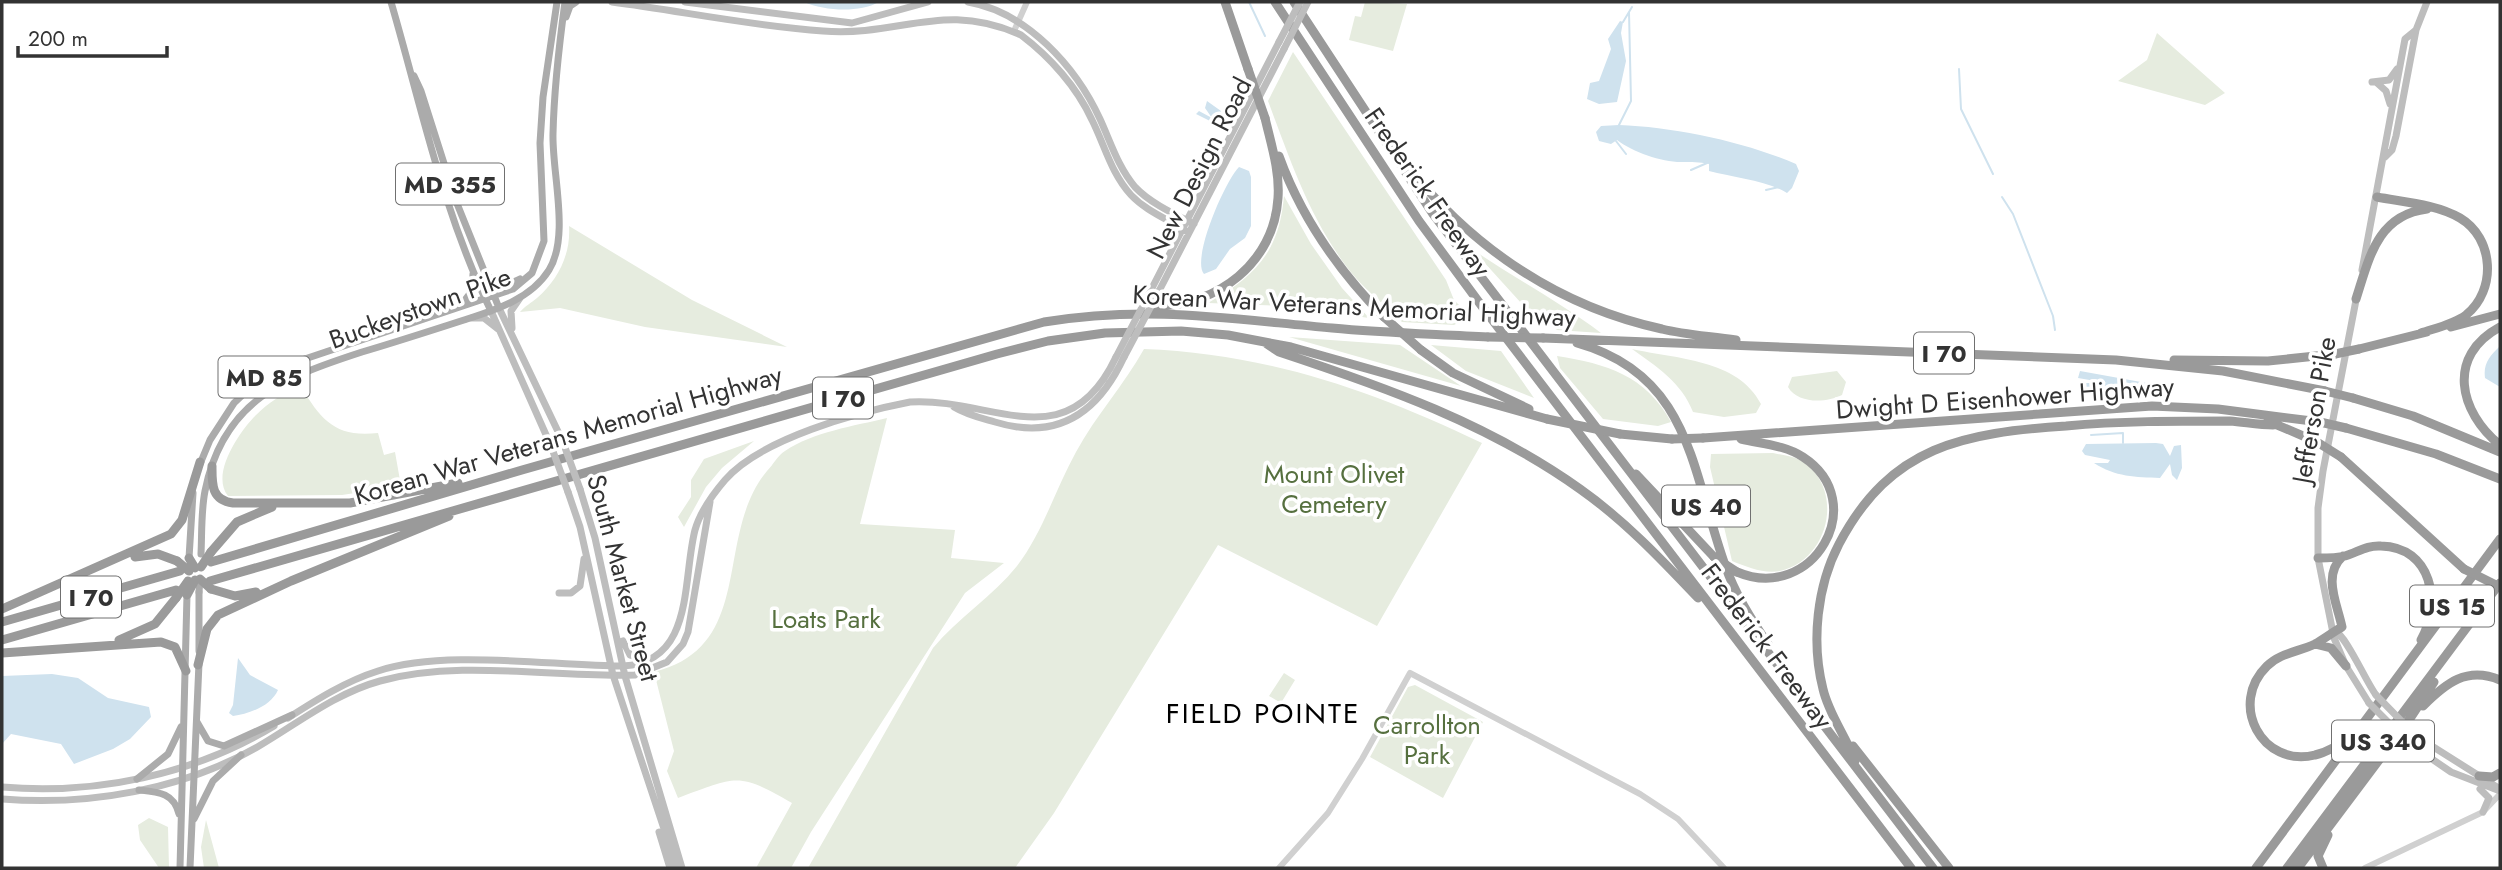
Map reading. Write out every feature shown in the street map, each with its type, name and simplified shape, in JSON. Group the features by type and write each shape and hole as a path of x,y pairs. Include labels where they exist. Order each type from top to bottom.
{"highway":[{"path":"1225,2 1288,179 1312,225 1342,270 1384,317 1421,350 1453,373 1547,419"},
{"name":"Frederick Freeway","path":"1275,2 1419,221 1910,868"},
{"path":"1294,2 1373,123 1455,219 1496,255 1547,287 1592,308 1637,323 1773,346"},
{"path":"1016,328 1104,310 1181,305 1220,291 1239,277 1262,249 1277,210 1277,169 1265,118"},
{"name":"Frederick Freeway","path":"1373,123 1433,214 1584,415 1933,868"},
{"path":"2376,197 2432,208 2459,218 2474,230 2484,247 2487,278 2480,298 2466,314 2421,333"},
{"path":"2356,299 2372,250 2382,233 2402,216 2432,208"},
{"name":"Korean War Veterans Memorial Highway","path":"208,556 522,470 1016,328 1104,314 1161,312 1346,329 1488,337 1773,346"},
{"path":"2116,360 2256,361 2335,354 2500,314"},
{"path":"2500,327 2475,348 2466,367 2464,388 2474,418 2500,445"},
{"name":"Korean War Veterans Memorial Highway","path":"2,622 196,576 499,496 1048,341 1105,333 1169,331 1259,340 1547,419"},
{"name":"US 40","path":"1543,338 1577,344 1614,356 1644,376 1664,398 1685,436 1725,565 1737,593 1827,729"},
{"name":"US 40","path":"1259,340 1279,352 1390,390 1462,420 1560,475 1641,539 1734,638"},
{"name":"Dwight D Eisenhower Highway","path":"1773,346 2116,360 2223,370 2353,398 2413,416 2500,452"},
{"name":"Dwight D Eisenhower Highway","path":"1547,419 1619,434 1672,439 1729,437 2116,407 2191,407 2257,413 2346,428 2425,450 2500,479"},
{"path":"2191,407 2252,418 2317,442 2341,457 2464,569 2500,585"},
{"path":"1584,415 1714,557 1737,572 1770,578 1802,568 1825,544 1833,511 1827,484 1805,458 1781,447 1729,437"},
{"path":"1859,773 1828,707 1817,650 1825,581 1845,531 1881,486 1910,463 1936,449 1994,431 2101,423 2233,421 2273,425"},
{"path":"2,610 165,539 178,528 200,462"},
{"path":"212,466 213,488 220,500 291,504 391,498 522,470"},
{"path":"198,665 207,629 218,615 291,581 499,496"},
{"path":"187,595 208,556 227,530 247,515 291,504"},
{"name":"US 15","path":"2256,868 2500,539"},
{"path":"2318,558 2343,556 2371,546 2395,547 2414,558 2427,574 2433,594 2430,621 2402,671"},
{"path":"91,572 150,554 177,561 227,596 243,596 291,581"},
{"path":"2343,556 2333,569 2331,579 2342,627 2315,644 2280,656 2262,671 2250,694 2252,725 2266,743 2277,751 2301,756 2322,753 2357,733"},
{"path":"189,558 200,592"},
{"path":"107,644 155,624 176,594 196,576"},
{"name":"US 15","path":"2298,868 2409,720 2478,612 2500,585"},
{"name":"I 70","path":"2,640 176,594"},
{"name":"US 340","path":"2287,868 2478,612"},
{"path":"2,653 107,644 169,643 179,654 186,671"},
{"path":"2315,644 2332,648 2346,666"},
{"path":"1817,650 1832,706 1847,737 1950,868"},
{"path":"2409,720 2451,681 2472,674 2500,680"},
{"path":"2479,776 2500,774"},
{"path":"2321,866 2321,849 2340,811"}],"main road":[{"name":"MD 355","path":"391,2 412,72 431,157 491,311"},
{"name":"Buckeystown Pike","path":"189,558 192,500 200,462 228,411 267,375 302,358 484,298 524,281 538,262 545,229 540,143 543,97 557,2"},
{"name":"Buckeystown Pike","path":"208,556 203,506 212,466 245,411 287,379 499,308 521,297 540,282 550,269 559,241 552,138 565,2"},
{"path":"561,34 567,10 576,2"},
{"path":"611,2 807,29 848,32 872,29 936,10"},
{"path":"685,2 768,15 856,23 928,2"},
{"path":"968,2 996,10 1016,28"},
{"name":"New Design Road","path":"1282,46 1300,2"},
{"name":"New Design Road","path":"651,660 663,653 674,638 695,530 702,510 723,481 740,465 784,439 910,402 954,407 964,413 1017,427 1051,426 1075,417 1095,402 1111,384 1120,357 1282,46 1308,2"},
{"path":"2385,157 2392,150 2396,136 2416,30 2427,2"},
{"path":"967,11 1016,28 1053,50 1083,86 1119,165 1133,185 1188,227"},
{"path":"2385,157 2383,149 2405,39 2416,30"},
{"path":"2390,112 2386,91 2374,83 2389,80 2400,66"},
{"name":"MD 355","path":"412,72 421,91 456,201 499,308"},
{"name":"Jefferson Pike","path":"2385,157 2323,471 2318,508 2318,558 2323,591 2335,631 2334,638 2346,666 2370,703 2410,744 2451,772 2500,792"},
{"path":"484,271 494,282 515,282 538,262"},
{"path":"456,307 467,300 472,291 472,267"},
{"path":"514,339 511,311 521,297"},
{"name":"South Market Street","path":"499,308 563,442 580,489 616,624 625,676 680,868"},
{"name":"South Market Street","path":"491,311 551,446 580,527 613,675 655,807 680,868"},
{"path":"471,318 484,318 501,332"},
{"name":"New Design Road","path":"625,676 657,668 683,644 690,625 710,502"},
{"path":"559,593 571,593 580,586 584,561 580,527"},
{"path":"190,868 200,592"},
{"path":"180,868 187,595"},
{"path":"616,624 630,655 651,660"},
{"name":"Jefferson Pike","path":"2335,631 2342,635 2362,675 2376,695 2416,736 2500,792"},
{"path":"2,787 68,789 136,779 194,764 236,748 351,681 399,665 443,661 623,666 651,660"},
{"path":"474,672 490,668 496,662"},
{"path":"2,799 70,800 139,790 194,774 242,755 332,702 379,681 418,674 474,672 625,676"},
{"path":"195,718 208,741 224,746 292,715"},
{"path":"136,779 167,754 184,720"},
{"path":"191,826 205,792 242,755"},
{"path":"2451,772 2456,779 2487,793 2489,802 2483,812"},
{"path":"139,790 169,796 176,804 181,825"},
{"path":"655,807 670,868"}],"street":[{"path":"1016,28 1027,2"},
{"path":"1279,868 1328,813 1410,673 1640,794 1678,819 1724,868"},
{"path":"2365,868 2483,812 2500,792"}],"green space":[{"path":"1365,2 1407,4 1393,51 1349,40 1355,16 1361,17"},
{"path":"2157,33 2225,93 2205,105 2118,81 2147,60"},
{"path":"1293,52 1446,280 1454,300 1470,316 1454,325 1402,322 1360,283 1326,237 1304,193 1268,101"},
{"path":"1284,196 1311,244 1342,288 1369,318 1287,306 1208,303 1239,283 1262,261 1277,233"},
{"path":"569,226 692,300 787,347 645,327 560,308 520,312 544,291 557,275 568,247"},
{"path":"1472,249 1601,333 1557,330 1522,304"},
{"path":"1289,337 1400,345 1461,386"},
{"path":"1431,345 1501,351 1534,398 1466,371"},
{"name":"Mount Olivet Cemetery","path":"1144,349 1234,358 1318,378 1400,407 1482,443 1377,626 1218,545 1054,813 1015,868 808,868 933,648 1017,566 1042,524 1084,438"},
{"path":"1632,349 1722,369 1751,389 1761,404 1756,413 1724,417 1693,412 1675,384"},
{"path":"1557,356 1592,363 1623,374 1649,393 1671,422 1658,426 1603,419 1560,368"},
{"path":"1837,371 1846,382 1842,395 1835,398 1805,399 1798,397 1788,387 1792,377"},
{"path":"297,387 302,388 323,418 331,424 351,433 378,433 384,455 395,452 401,486 342,495 228,496 223,487 223,476 235,442 249,422 261,411 275,399"},
{"name":"Loats Park","path":"887,418 860,524 955,530 951,558 1004,563 965,593 811,832 791,868 756,868 792,803 759,786 736,781 713,785 678,798 667,771 674,751 654,672 686,659 708,639 721,614 741,526 751,497 780,455 796,444 821,434"},
{"path":"754,441 722,468 706,487 684,527 678,517 691,497 691,480 704,459"},
{"path":"1773,453 1800,460 1814,472 1823,487 1827,504 1826,522 1811,553 1797,564 1780,571 1768,572 1732,561 1710,467 1711,454"},
{"path":"1284,673 1295,680 1281,703 1269,696"},
{"name":"Carrollton Park","path":"1415,685 1483,722 1443,798 1370,757 1408,687"},
{"path":"149,818 168,827 169,868 159,868 140,840 138,825"},
{"path":"206,820 219,868 204,868 201,847"}],"water":[{"path":"804,2 879,2 862,8 842,10"},
{"path":"1620,21 1623,22 1621,33 1626,61 1617,102 1599,104 1587,99 1590,83 1599,81 1611,49 1608,39"},
{"path":"1207,101 1221,111 1223,121 1220,126 1196,114 1199,111 1212,118 1205,108"},
{"path":"1619,125 1709,137 1776,156 1796,164 1799,171 1787,193 1760,182 1709,171 1709,164 1673,162 1639,152 1617,140 1611,144 1599,141 1596,132 1601,126"},
{"path":"1239,167 1249,171 1251,177 1251,226 1245,238 1230,249 1216,269 1204,274 1201,266 1202,253 1211,220"},
{"path":"2500,346 2500,387 2485,378 2485,368"},
{"path":"2080,371 2152,384 2148,388 2081,395 2078,383 2107,383 2078,378"},
{"path":"2086,444 2163,444 2170,456 2174,446 2181,445 2182,468 2177,480 2172,475 2170,464 2160,478 2126,475 2094,463 2108,463 2110,460 2085,455 2082,451"},
{"path":"238,658 250,675 278,690 270,701 259,708 233,716 229,713 233,705"},
{"path":"52,674 78,678 108,698 149,707 151,717 130,739 113,749 74,764 61,744 11,734 2,744 2,676"}],"waterway":[{"path":"1249,2 1265,36"},
{"path":"1623,22 1632,7"},
{"path":"1619,125 1631,101 1629,12"},
{"path":"1959,69 1961,109 1993,174"},
{"path":"1616,141 1626,154"},
{"path":"1691,170 1707,163"},
{"path":"1766,190 1779,187"},
{"path":"2002,197 2013,214 2053,316 2055,330"},
{"path":"2091,435 2123,433 2123,443"}],"district":[{"name":"FIELD POINTE","path":"1263,713"}]}
